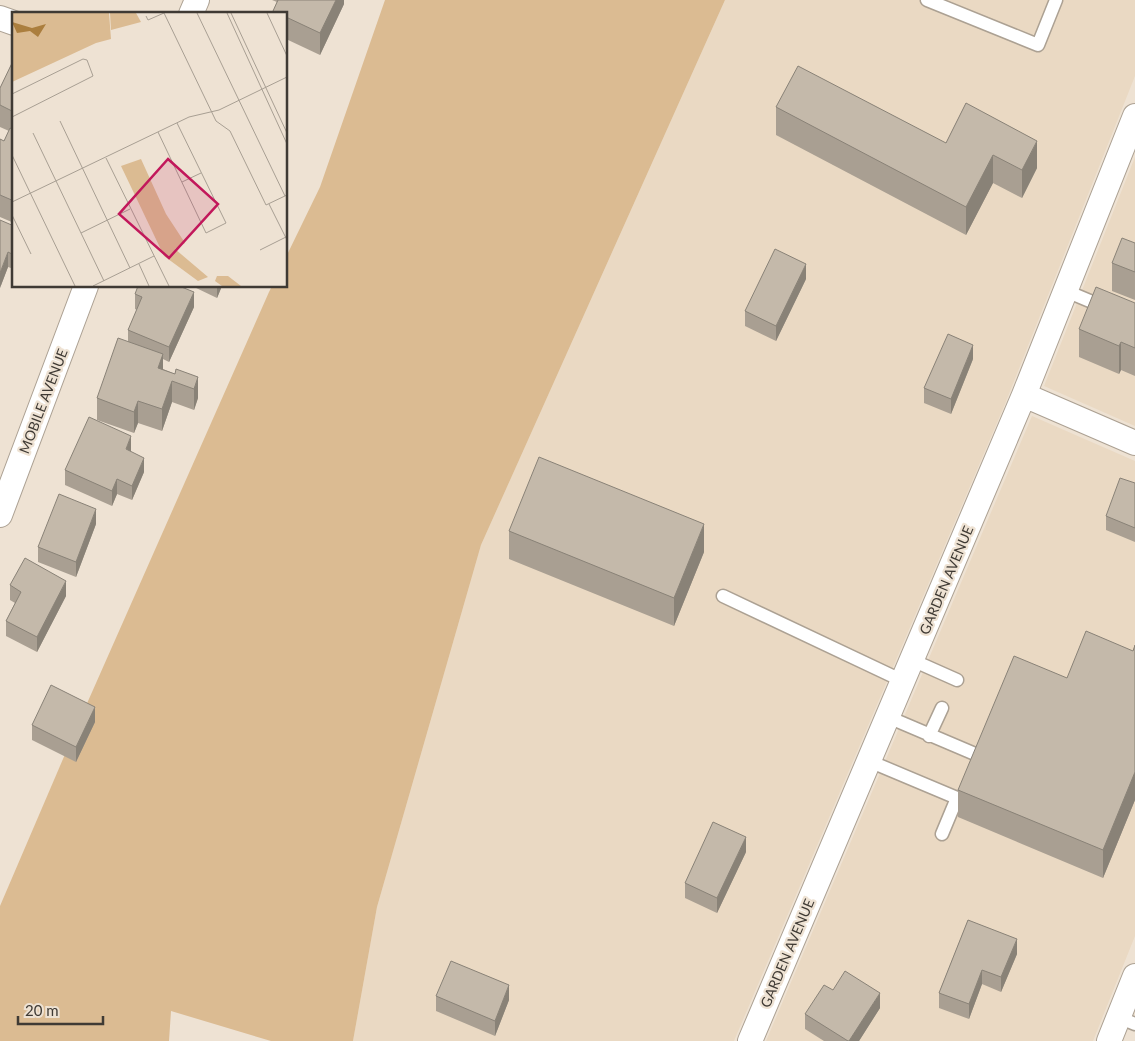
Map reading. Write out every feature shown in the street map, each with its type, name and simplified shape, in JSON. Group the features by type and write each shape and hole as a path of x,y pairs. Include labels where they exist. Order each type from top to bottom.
{"street":[{"path":"192,12 197,0"},
{"path":"0,18 12,22"},
{"name":"GARDEN AVENUE","path":"750,1041 1024,395 1135,116"},
{"name":"MOBILE AVENUE","path":"0,515 85,288"},
{"path":"1024,395 1135,443"},
{"path":"1109,1041 1127,1020 1135,976"}],"lane":[{"path":"927,0 1038,44 1056,0"},
{"path":"1066,292 1135,320"},
{"path":"723,596 907,671 957,680"},
{"path":"928,736 942,708"},
{"path":"888,717 928,736 975,754"},
{"path":"869,761 957,798 942,834"}],"shaded area":[{"path":"385,0 725,0 481,545 377,907 353,1041 271,1041 171,1011 169,1041 0,1041 0,906 81,717 269,292 271,288 288,288 288,253 320,187"},
{"path":"725,0 1135,0 1135,76 1005,404 734,1041 353,1041 377,907 481,545"},
{"path":"1135,157 1135,426 1044,386"},
{"path":"1032,416 1135,461 1135,936 1093,1041 766,1041"}],"building":[{"path":"278,0 336,0 320,33 288,18 288,12 273,11"},
{"path":"12,63 12,111 0,105 0,88"},
{"path":"798,66 946,143 966,103 1037,141 1022,170 993,155 966,207 776,107"},
{"path":"10,128 12,129 12,200 0,195 0,139 4,141"},
{"path":"0,220 12,225 12,254 8,252 0,273"},
{"path":"1122,238 1135,243 1135,272 1112,263"},
{"path":"775,249 806,264 776,326 745,311"},
{"path":"1096,287 1135,303 1135,348 1121,342 1119,346 1079,329"},
{"path":"137,288 184,288 194,292 169,347 128,330 142,297 135,294"},
{"path":"948,334 973,345 951,399 924,388"},
{"path":"118,338 163,354 158,368 175,374 176,369 198,377 194,389 172,381 162,409 138,401 134,412 97,398"},
{"path":"89,417 131,436 126,449 144,458 132,486 117,479 112,491 65,470"},
{"path":"539,457 704,524 674,598 509,531"},
{"path":"1120,478 1135,483 1135,528 1106,516"},
{"path":"59,494 96,509 76,562 38,547"},
{"path":"25,558 66,581 37,637 6,621 21,592 10,585"},
{"path":"1086,631 1133,651 1135,645 1135,772 1103,850 958,790 1014,656 1067,678"},
{"path":"51,685 95,707 76,747 32,725"},
{"path":"713,822 746,837 717,898 685,883"},
{"path":"968,920 1017,939 1001,977 982,970 969,1004 939,993"},
{"path":"451,961 509,985 495,1021 436,996"},
{"path":"845,971 880,993 849,1041 805,1014 824,985 833,990"}]}
